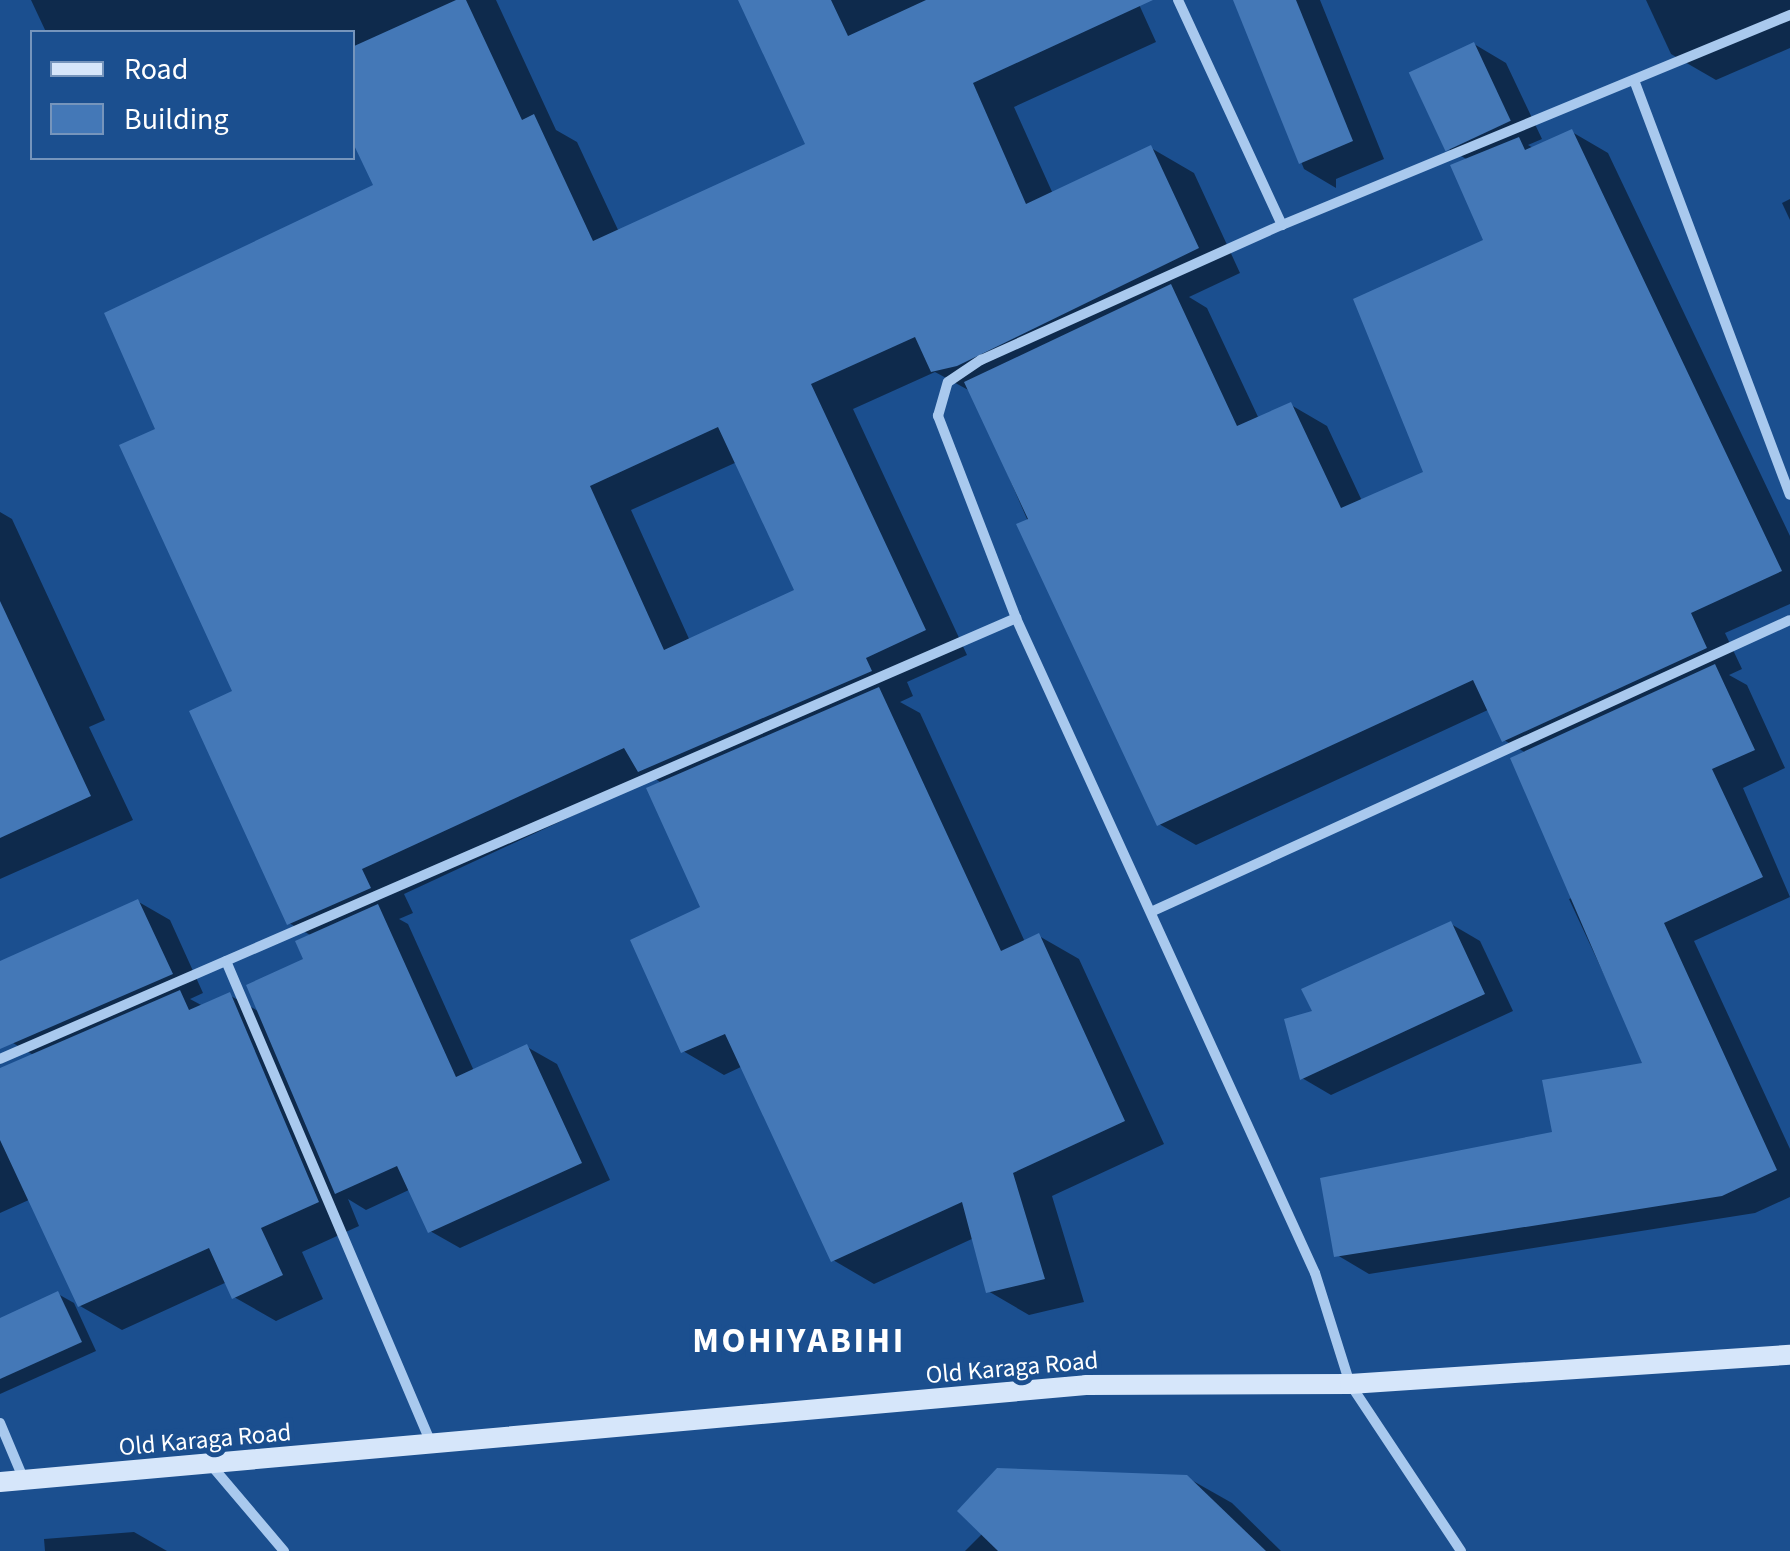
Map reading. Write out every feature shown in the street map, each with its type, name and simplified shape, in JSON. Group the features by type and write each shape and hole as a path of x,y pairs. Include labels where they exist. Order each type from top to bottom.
{"street":[{"path":"1178,0 1282,226"},
{"path":"1461,1551 1350,1384 1315,1273 1016,618 938,416 948,382 981,360 1282,226 1790,15"},
{"path":"1634,80 1790,495"},
{"path":"0,1059 1016,618"},
{"path":"1153,911 1790,620"},
{"path":"226,961 432,1446"},
{"name":"Old Karaga Road","path":"0,1482 1086,1385 1350,1384 1790,1356"},
{"path":"0,1423 24,1480"},
{"path":"211,1465 284,1551"}],"building":[{"path":"456,0 466,0 522,120 534,114 593,241 805,144 738,0 831,0 848,36 926,0 1153,0 973,83 1026,204 1151,145 1199,248 957,366 931,372 915,337 811,384 926,630 866,658 872,671 638,772 624,748 362,869 371,888 287,925 189,711 232,691 119,445 155,429 104,313 373,185 355,147 355,46","holes":["718,427 794,590 664,650 590,486"]},
{"path":"1233,0 1296,0 1353,141 1299,164"},
{"path":"1474,42 1511,121 1446,151 1409,72"},
{"path":"1572,129 1782,571 1691,613 1707,648 1502,742 1473,680 1157,826 1016,524 1028,519 964,382 1171,284 1237,426 1291,402 1341,508 1423,472 1353,299 1483,240 1450,165 1519,137 1525,150"},
{"path":"0,601 91,796 0,838"},
{"path":"1715,664 1755,750 1712,769 1763,877 1664,923 1777,1170 1722,1196 1334,1257 1320,1178 1552,1132 1542,1080 1642,1063 1510,758"},
{"path":"879,687 1001,951 1039,933 1125,1121 1013,1173 1045,1279 986,1293 962,1202 831,1262 725,1034 681,1053 630,940 700,907 646,788"},
{"path":"138,899 173,974 0,1049 0,961"},
{"path":"378,904 456,1077 527,1044 582,1163 428,1233 397,1166 335,1194 246,985 303,959 295,941"},
{"path":"1451,921 1485,994 1300,1080 1284,1019 1312,1011 1301,989"},
{"path":"180,990 189,1010 230,992 319,1202 261,1228 283,1275 232,1299 209,1248 78,1307 0,1140 0,1068"},
{"path":"58,1291 82,1342 0,1379 0,1318"},
{"path":"997,1468 1187,1475 1266,1551 998,1551 957,1511"}],"district":[{"name":"MOHIYABIHI","path":"799,1341"}]}
